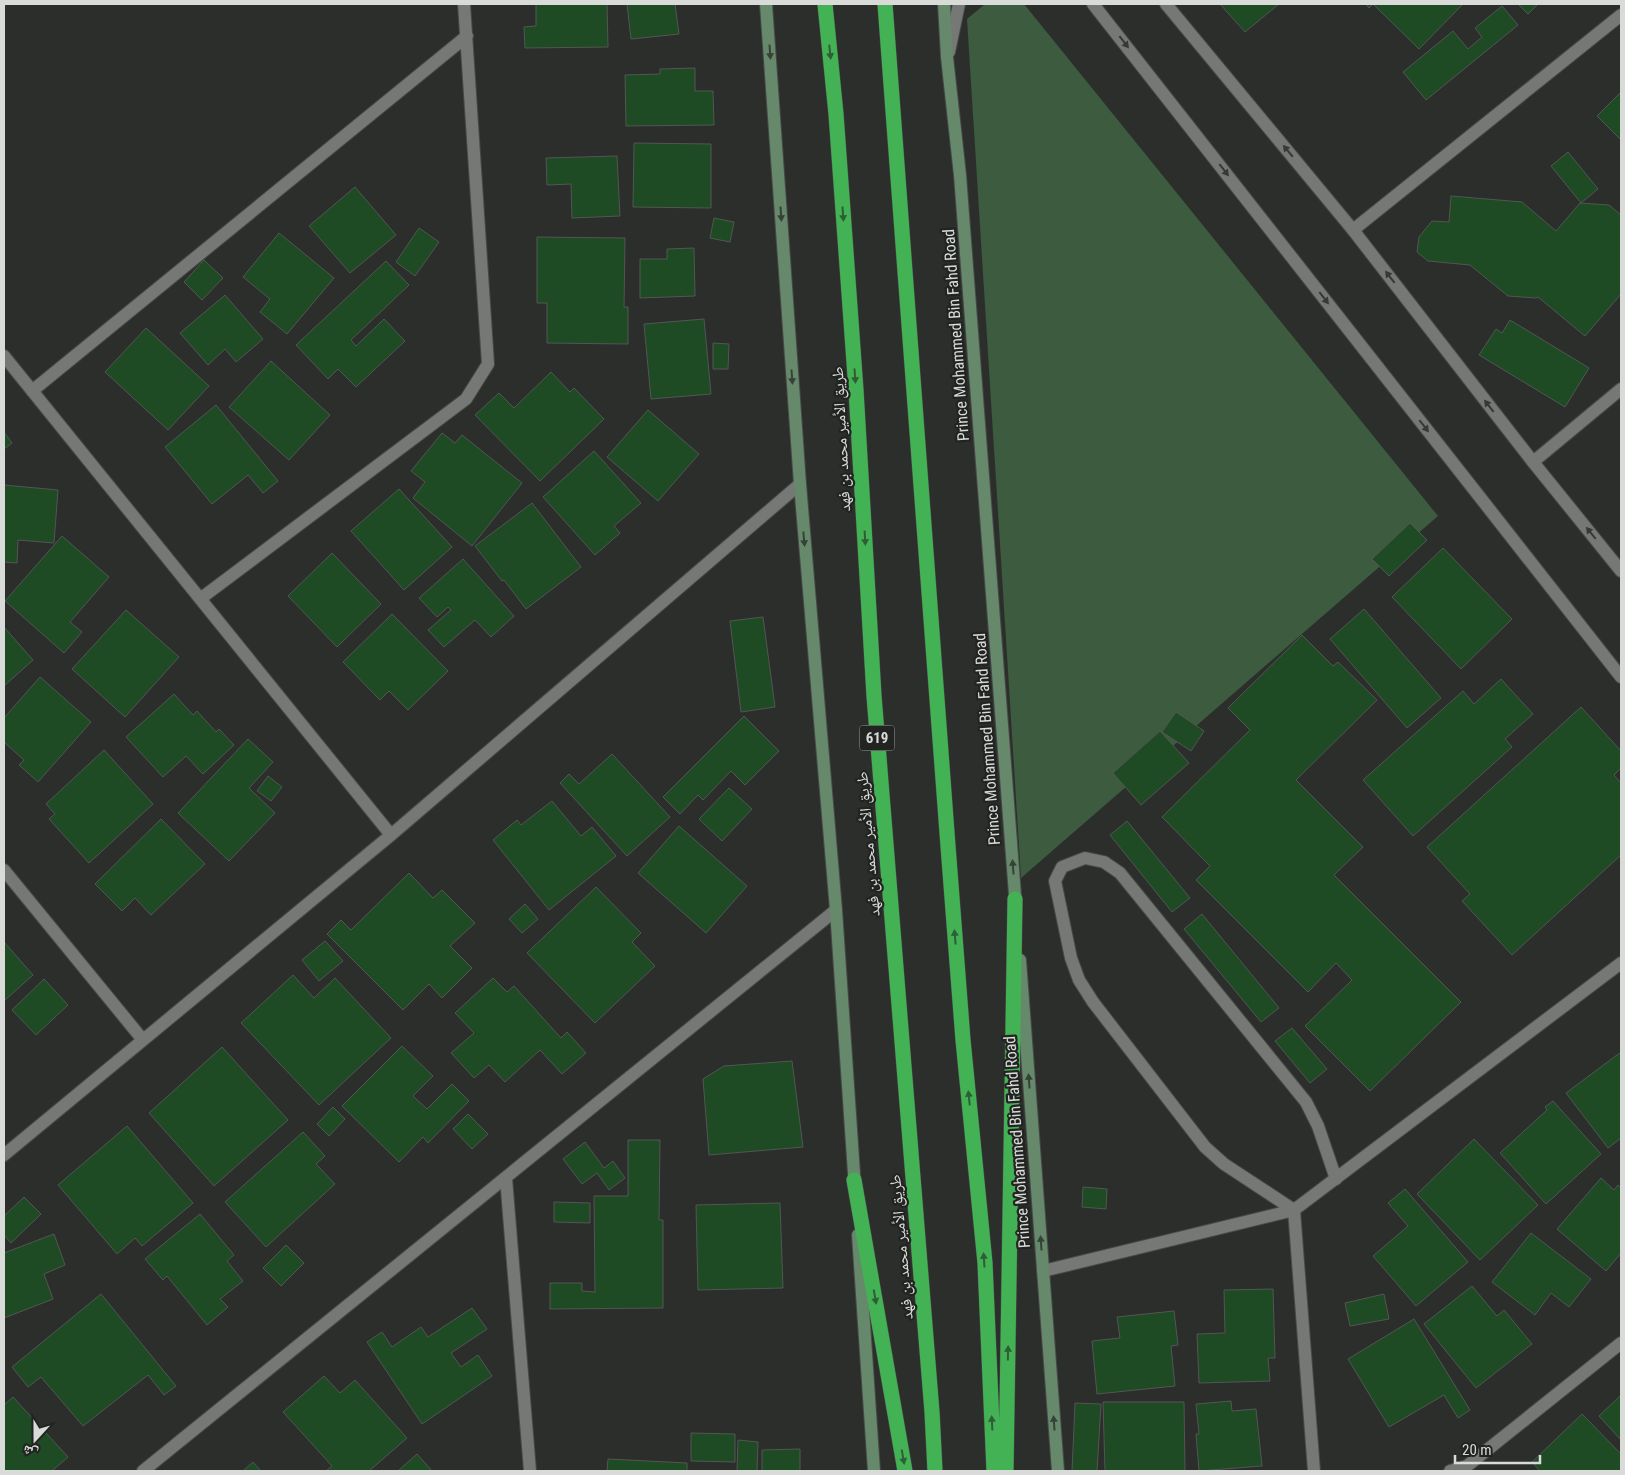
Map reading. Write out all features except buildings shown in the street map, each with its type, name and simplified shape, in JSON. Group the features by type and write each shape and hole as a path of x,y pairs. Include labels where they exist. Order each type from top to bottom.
{"highway":[{"name":"طريق الأمير محمد بن فهد","path":"825,4 836,114 856,390 874,696 935,1471"},
{"path":"885,4 949,866 963,1040 985,1263 994,1471"},
{"path":"1006,1471 1015,899"},
{"path":"854,1180 906,1471"}],"main road":[{"path":"766,4 800,484 836,910 874,1471"},
{"name":"Prince Mohammed Bin Fahd Road","path":"944,4 960,175 1058,1471"}],"street":[{"path":"200,599 466,399 488,364 464,4"},
{"path":"948,57 959,4"},
{"path":"1093,4 1621,677"},
{"path":"1166,4 1353,230 1533,462 1621,571"},
{"path":"1353,230 1621,15"},
{"path":"32,391 466,36"},
{"path":"4,356 391,836"},
{"path":"1533,462 1621,390"},
{"path":"4,1155 391,836 800,484"},
{"path":"1294,1210 1224,1164 1205,1147 1093,1002 1080,980 1071,958 1055,881 1062,867 1085,858 1104,862 1120,873 1306,1102 1318,1126 1336,1178"},
{"path":"4,870 143,1040"},
{"path":"143,1471 836,910"},
{"path":"1044,1271 1294,1210 1621,963"},
{"path":"506,1178 530,1471"},
{"path":"1294,1210 1314,1471"},
{"path":"1450,1471 1468,1466 1621,1343"}],"green space":[{"path":"985,4 1024,4 1438,516 1021,878 967,19"}]}
